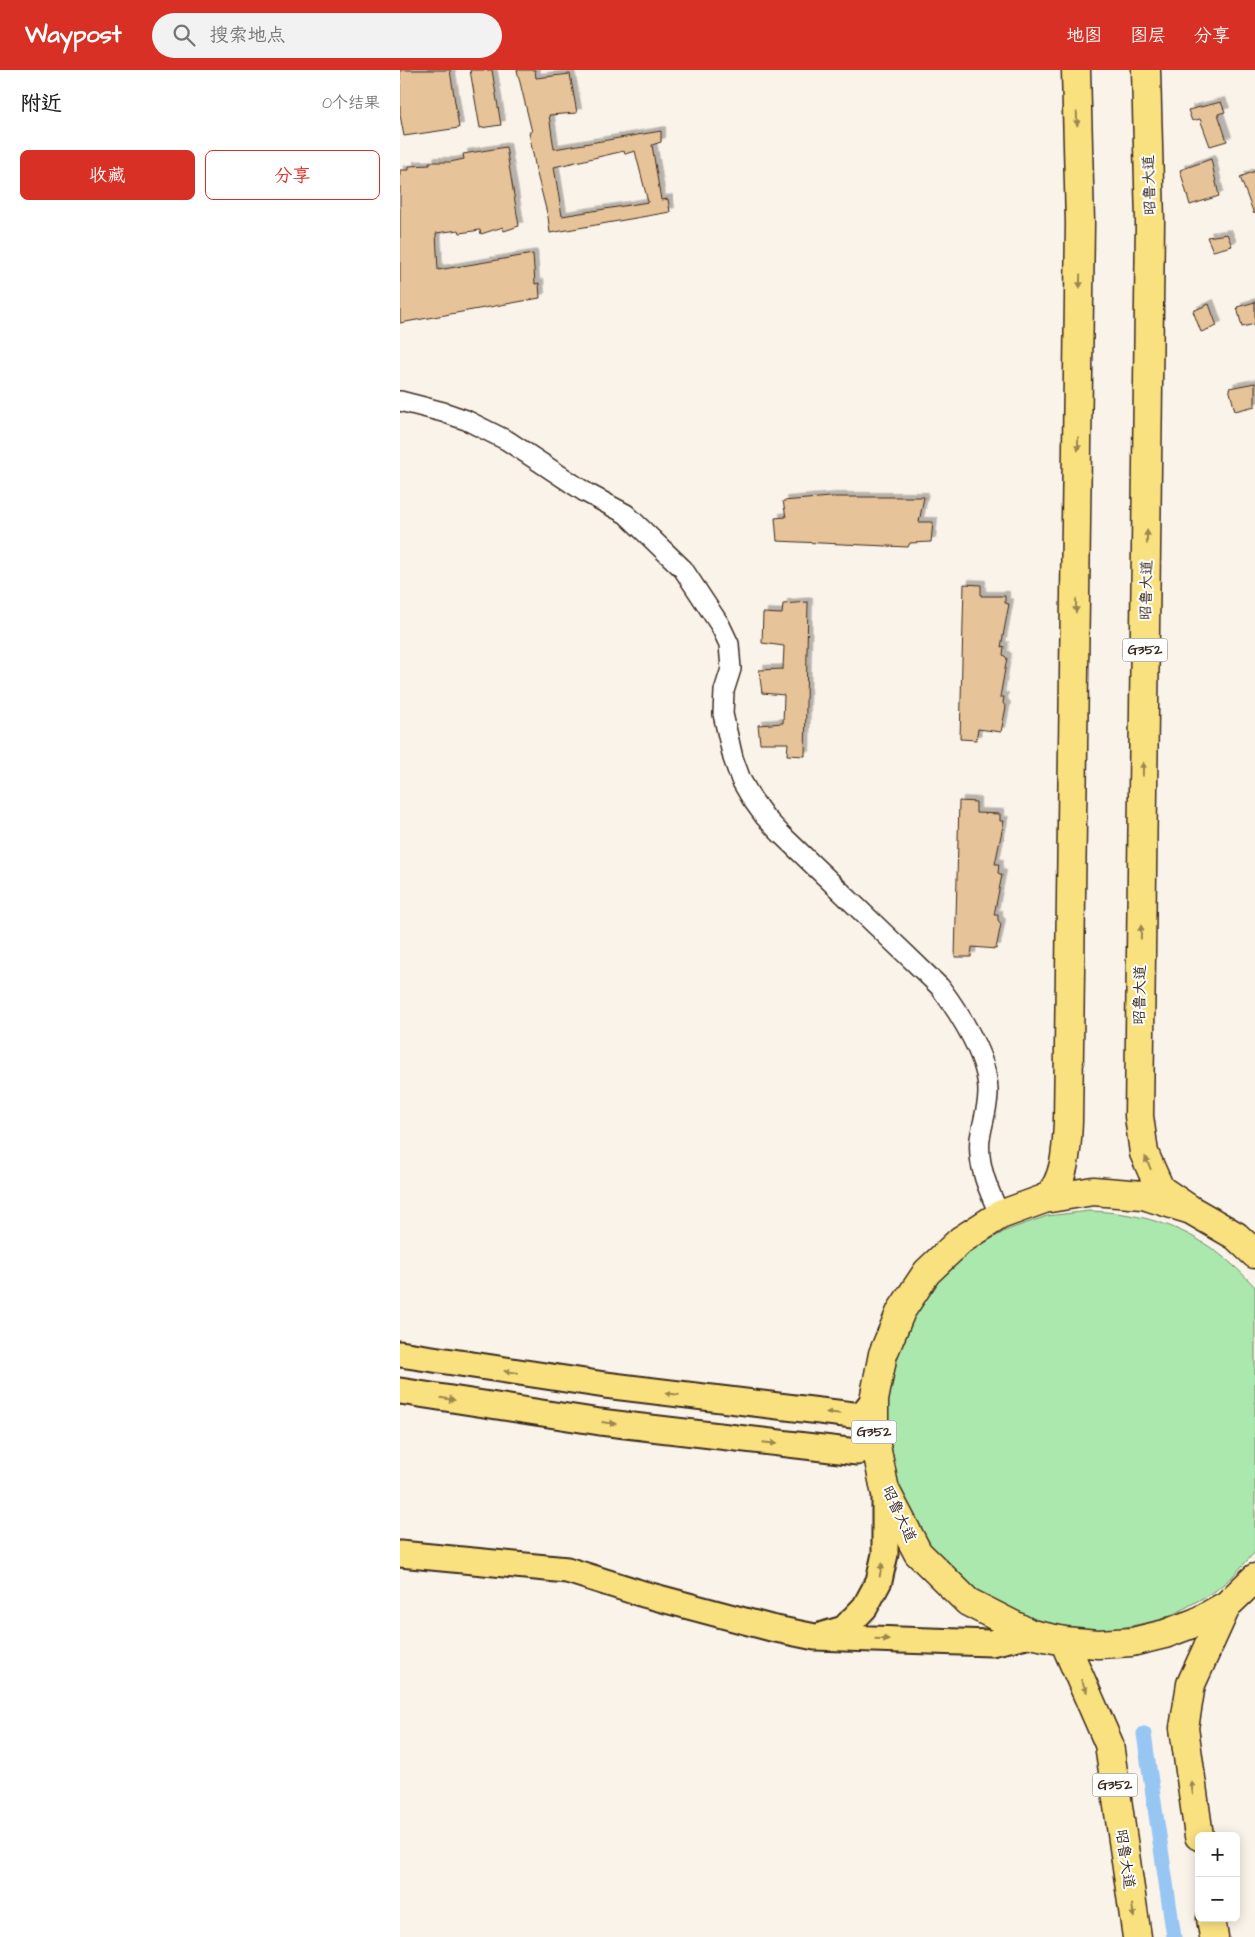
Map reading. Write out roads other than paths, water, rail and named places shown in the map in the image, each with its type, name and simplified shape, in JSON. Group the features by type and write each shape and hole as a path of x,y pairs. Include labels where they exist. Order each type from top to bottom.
{"highway":[{"path":"1044,1199 1053,1193 1066,1158 1068,1121 1080,223 1076,70"},
{"name":"昭鲁大道","path":"1146,70 1150,241 1139,1116 1144,1153 1160,1190 1236,1236 1255,1254"},
{"name":"昭鲁大道","path":"1191,1210 1143,1195 1093,1191 1044,1199 1000,1215 961,1240 927,1272 901,1311 883,1354 874,1400 875,1441 885,1490 918,1553 968,1602 1031,1634 1064,1641 1098,1644 1132,1642 1157,1636 1197,1622 1227,1605 1255,1578"},
{"name":"昭鲁大道","path":"1198,1832 1184,1728 1191,1684 1227,1605"},
{"name":"昭鲁大道","path":"1064,1641 1108,1744 1137,1937"},
{"path":"1212,1922 1214,1937"}],"main road":[{"path":"400,1354 605,1385 861,1416 874,1400"},
{"path":"400,1391 600,1422 857,1452 875,1441"},
{"path":"815,1637 844,1629 865,1607 879,1581 885,1554 885,1490"},
{"path":"400,1554 567,1570 640,1593 771,1628 815,1637 991,1643 1031,1634"}],"street":[{"path":"400,401 466,420 508,440 585,492 626,514 683,569 720,625 729,644 731,669 724,691 723,714 733,758 741,780 748,792 765,817 781,834 940,987 953,1005 976,1047 985,1070 988,1093 980,1140 981,1164 986,1186 1000,1215"}],"waterway":[{"path":"1144,1734 1174,1937"}]}
